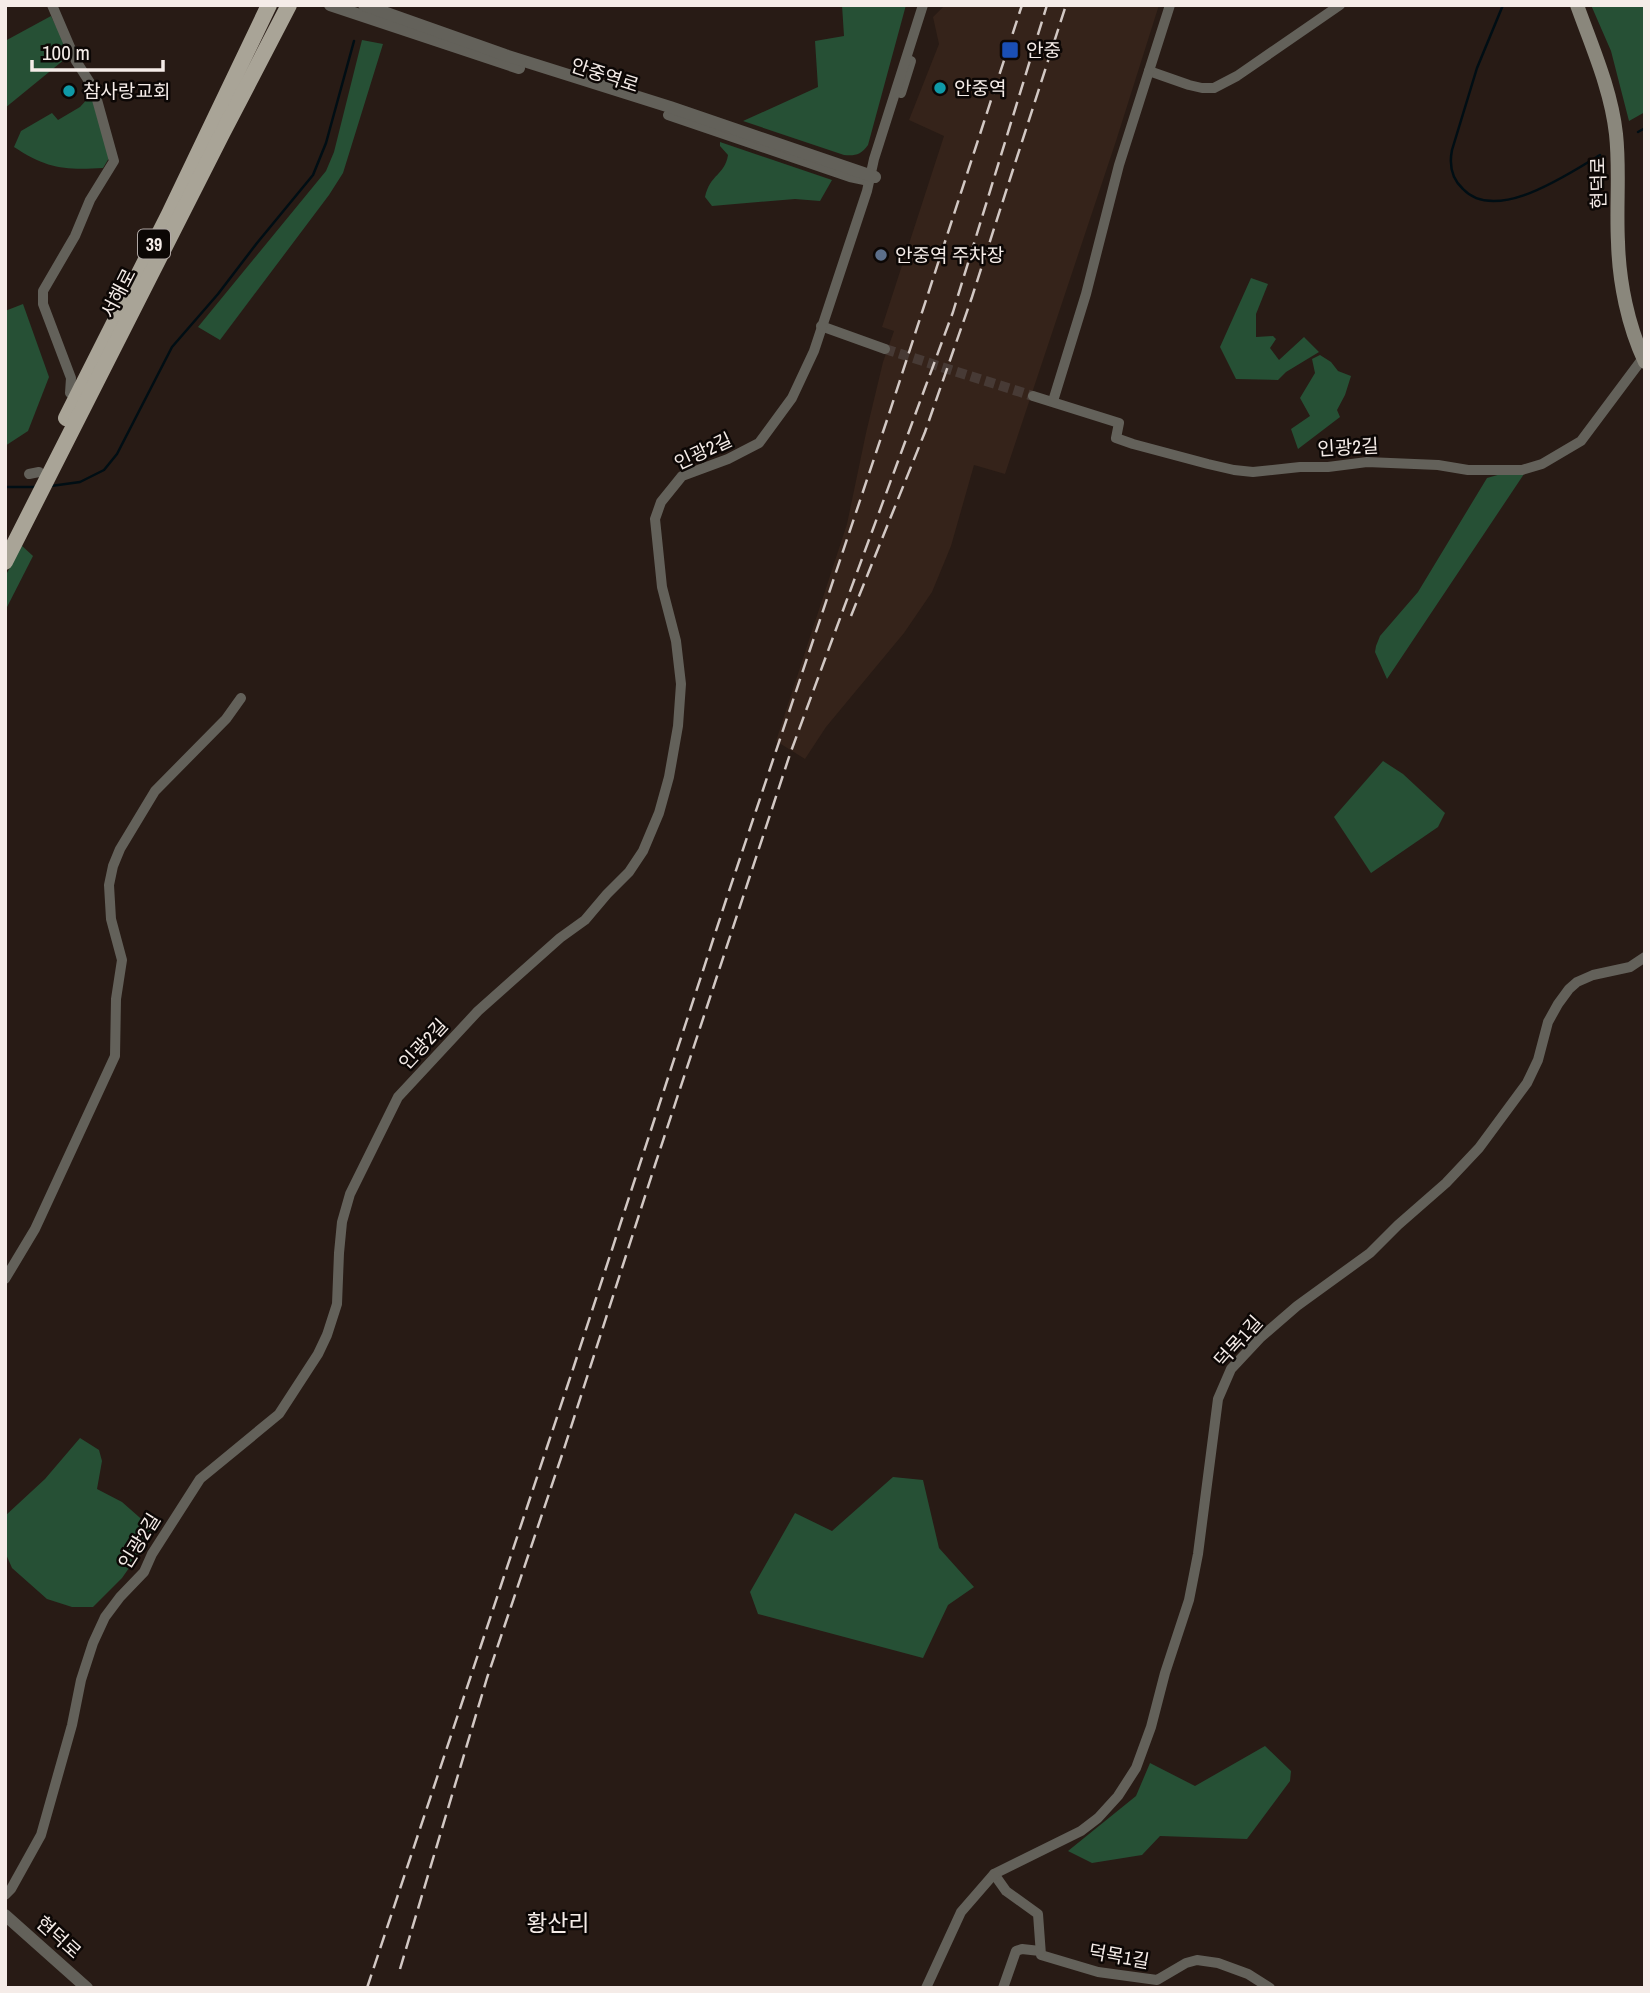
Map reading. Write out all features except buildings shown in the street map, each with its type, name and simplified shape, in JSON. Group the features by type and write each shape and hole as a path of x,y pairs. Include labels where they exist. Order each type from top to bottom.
{"main road":[{"name":"서해로","path":"5,562 36,482 269,5"},
{"name":"서해로","path":"5,538 289,5"},
{"name":"현덕로","path":"1577,5 1604,78 1616,132 1621,269 1630,320 1644,360"}],"street":[{"path":"52,5 76,61 94,89 114,161 90,200 75,236 43,291 43,304 71,378 70,393"},
{"name":"안중역로","path":"330,5 849,177 871,177"},
{"path":"364,5 871,177"},
{"path":"871,177 922,5"},
{"path":"871,177 929,5"},
{"path":"1053,401 1086,295 1119,165 1170,5"},
{"path":"1149,71 1189,85 1214,88 1237,76 1340,5"},
{"name":"인광2길","path":"5,1895 41,1835 72,1725 81,1680 93,1643 105,1618 120,1597 144,1572 152,1554 200,1479 279,1414 318,1354 337,1304 341,1232 350,1194 398,1097 478,1011 560,938 585,920 629,872 643,851 659,813 669,777 678,726 681,684 676,641 662,587 655,519 661,502 682,476 728,459 759,443 792,398 814,351 871,177"},
{"path":"821,326 885,348"},
{"name":"인광2길","path":"1033,396 1119,423 1116,438 1234,470 1253,472 1367,462 1438,465 1468,470 1522,470 1542,464 1581,441 1644,360"},
{"path":"5,1279 35,1229 115,1056 116,999 122,960 111,919 109,885 117,858 132,827 155,791 226,719 241,698"},
{"name":"덕목1길","path":"926,1988 961,1912 995,1874 1081,1831 1098,1818 1118,1796 1136,1768 1189,1600 1198,1554 1218,1399 1231,1369 1260,1338 1297,1306 1370,1254 1479,1148 1527,1083 1538,1060 1548,1022 1569,989 1593,975 1630,967 1645,957"},
{"path":"995,1874 1006,1891 1038,1914 1040,1951 1016,1951 1003,1988"},
{"name":"현덕로","path":"5,1915 87,1988"},
{"name":"덕목1길","path":"1040,1951 1041,1955 1098,1972 1157,1980 1186,1963 1197,1960 1218,1963 1248,1974 1269,1988"}],"shaded area":[{"path":"945,5 1159,5 1005,474 974,465 951,546 932,592 904,633 826,727 805,759 776,741 847,524 883,362 894,331 882,327 944,136 909,120 939,44 933,17"}],"green space":[{"path":"842,5 906,5 868,145 863,151 844,155 743,121 818,87 815,41 844,36"},
{"path":"1591,5 1645,5 1645,112 1629,121 1611,51"},
{"path":"51,16 64,42 65,59 5,108 5,41"},
{"path":"362,40 383,44 343,173 220,340 198,327 326,171 334,152"},
{"path":"91,95 109,158 103,168 78,169 47,164 14,147 21,131 52,113 58,120 80,107"},
{"path":"720,142 832,180 820,201 795,199 712,206 705,197 707,189 724,167 728,155"},
{"path":"1251,278 1268,284 1256,314 1256,337 1273,336 1276,339 1270,348 1279,360 1304,337 1319,352 1278,380 1236,379 1220,347"},
{"path":"23,304 49,377 28,431 5,446 5,311"},
{"path":"1320,355 1338,371 1351,376 1337,410 1340,417 1298,449 1291,429 1310,416 1300,398 1315,373 1312,359"},
{"path":"1501,474 1524,474 1387,679 1375,652 1380,636 1418,592 1487,478"},
{"path":"21,545 33,556 5,611 5,577"},
{"path":"1383,761 1403,774 1445,813 1438,827 1371,873 1334,817"},
{"path":"80,1438 99,1450 102,1461 97,1489 122,1502 155,1531 122,1578 93,1607 72,1607 47,1599 12,1568 5,1552 5,1516 45,1479"},
{"path":"893,1477 923,1480 939,1548 974,1587 948,1605 923,1658 758,1614 750,1592 795,1513 832,1531"},
{"path":"1265,1746 1291,1771 1290,1781 1247,1839 1160,1836 1142,1855 1092,1863 1068,1851 1136,1796 1150,1763 1195,1786"}],"waterway":[{"path":"1503,5 1477,68 1452,150 1453,176 1463,189 1477,198 1494,201 1512,199 1551,183 1600,155"},
{"path":"51,486 80,482 104,470 117,454 172,347 313,175 326,143 354,41"},
{"path":"1638,132 1645,128"},
{"path":"5,487 37,487"}],"tunnel":[{"path":"885,349 1033,396"}],"railway":[{"path":"367,1988 1022,5"},
{"path":"400,1969 487,1678 790,754 953,312 1047,5"},
{"path":"851,616 925,432 972,297 1066,5"}],"place":[{"name":"안중","path":"1010,50"},
{"name":"안중역","path":"940,88"},
{"name":"참사랑교회","path":"69,91"},
{"name":"안중역 주차장","path":"881,255"}],"district":[{"name":"황산리","path":"558,1922"}]}
